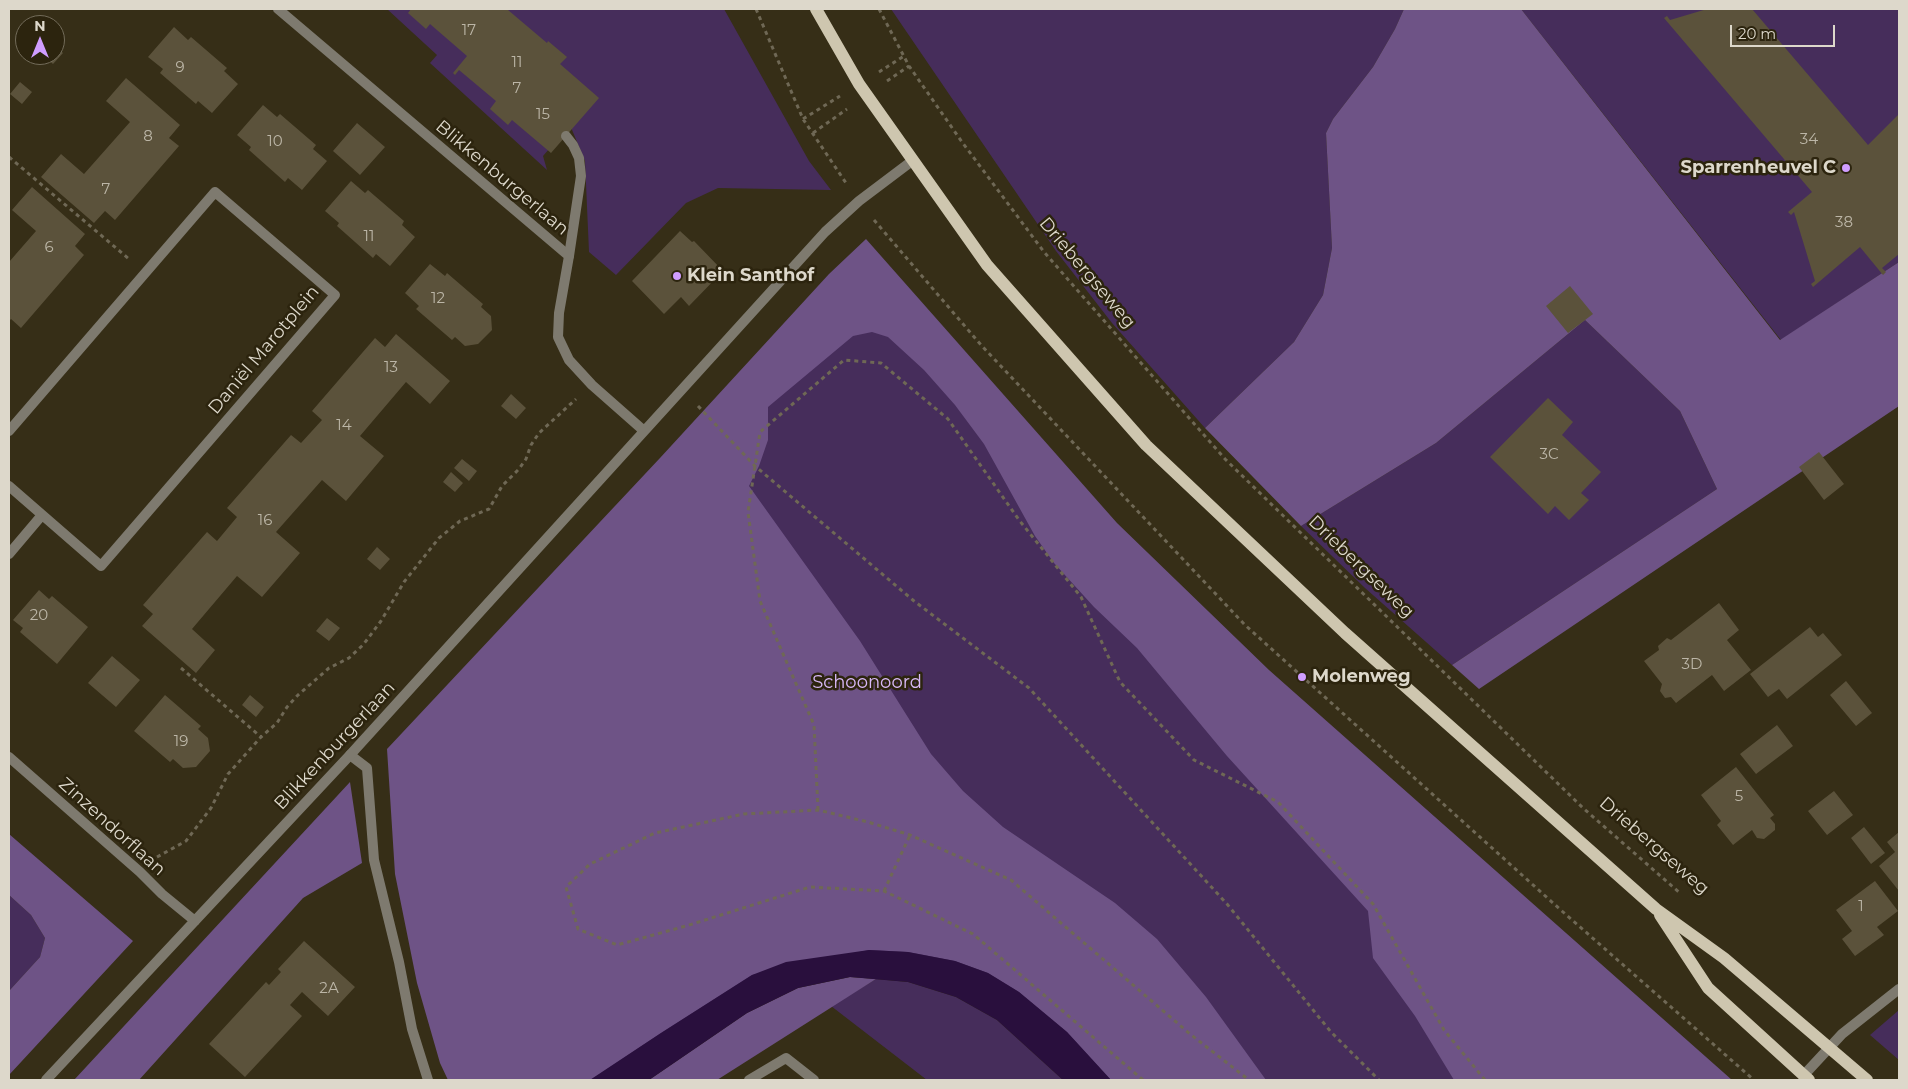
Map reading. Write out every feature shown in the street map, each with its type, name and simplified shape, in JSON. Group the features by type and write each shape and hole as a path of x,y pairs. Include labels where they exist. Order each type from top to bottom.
{"main road":[{"path":"816,9 859,84 987,265 1146,445 1345,632 1656,909 1724,958 1867,1080"},
{"path":"1656,909 1708,988 1806,1078"}],"street":[{"name":"Blikkenburgerlaan","path":"278,9 569,256 559,313 558,337 569,360 592,385 643,430"},
{"path":"566,136 579,158 581,176 569,256"},
{"name":"Blikkenburgerlaan","path":"46,1080 350,755 824,232 912,161"},
{"name":"Daniël Marotplein","path":"9,431 215,192 335,295 101,566 9,486"},
{"path":"9,554 42,515"},
{"path":"350,755 367,768 374,860 399,962 412,1029 428,1080"},
{"name":"Zinzendorflaan","path":"9,757 140,872 162,894 195,921"},
{"path":"1806,1078 1829,1048 1860,1018 1899,989"},
{"path":"749,1080 786,1058 814,1080"}],"path":[{"path":"756,9 803,119 813,134 859,202 981,345 1245,625 1563,912 1754,1080"},
{"name":"Driebergseweg","path":"879,9 909,66 962,142 1044,252 1225,459 1584,808 1687,899"},
{"path":"9,157 145,273"},
{"path":"818,810 814,725 760,602 748,512 760,432 844,360 881,363 948,419 1019,520 1082,597 1120,682 1194,760 1278,802 1374,904 1444,1030 1485,1080"},
{"path":"140,872 152,859 186,841 211,808 228,774 261,737 277,723 298,695 329,668 349,658 363,645 381,621 404,582 439,538 460,521 489,509 502,486 526,459 539,433 592,385"},
{"path":"682,390 755,466 914,601 1029,688 1227,904 1331,1032 1380,1080"},
{"path":"181,668 261,737"},
{"path":"1143,1080 973,934 884,891 810,887 686,926 617,945 578,930 566,887 590,864 655,833 744,814 818,810 910,835 1012,880 1190,1034 1249,1080"},
{"path":"884,891 910,835"}],"green space":[{"path":"387,9 724,9 809,161 831,190 718,188 686,203 616,275 589,252 585,161 570,125 543,156 547,170 430,63 437,55"},
{"path":"891,9 1404,9 1373,67 1333,119 1326,133 1332,248 1323,295 1294,342 1205,428 1112,323 1056,251"},
{"path":"1404,9 1521,9 1780,340 1899,262 1899,406 1479,689 1452,665 1717,489 1680,411 1585,320 1436,443 1301,526 1205,428 1294,342 1323,295 1332,248 1326,133 1333,119 1373,67"},
{"path":"1521,9 1899,9 1899,262 1781,340"},
{"name":"Schoonoord","path":"866,239 1117,523 1269,670 1732,1080 1454,1080 1415,1016 1373,958 1368,911 1227,756 1137,648 1094,607 1054,563 1035,536 984,444 955,405 924,370 888,337 872,332 853,336 768,407 768,440 759,466 749,486 860,641 931,754 963,791 1003,827 1115,903 1157,939 1206,997 1266,1080 1111,1080 1067,1032 1019,992 988,973 955,961 908,952 869,950 752,975 590,1080 448,1080 440,1063 417,983 395,874 387,749 660,458 829,274"},
{"name":"Schoonoord","path":"870,259 1178,607 1717,1080 1083,1080 1021,1016 899,964 765,985 609,1080 464,1080 395,777"},
{"path":"1585,320 1680,411 1717,489 1452,665 1365,588 1301,526 1436,443"},
{"path":"350,782 362,863 303,898 139,1080 74,1080"},
{"path":"9,834 133,941 9,1075 9,991 40,957 45,938 31,915 9,895"},
{"path":"9,895 31,915 45,938 40,957 9,991"},
{"path":"850,977 876,979 717,1080 649,1080 747,1013 798,988"},
{"path":"876,979 908,982 956,997 997,1020 1063,1080 927,1080 831,1006"},
{"path":"1899,1010 1899,1060 1870,1035"}],"shaded area":[{"path":"869,950 908,952 955,961 988,973 1019,992 1067,1032 1111,1080 1063,1080 997,1020 956,997 908,982 850,977 798,988 747,1013 649,1080 590,1080 752,975 786,962"}],"building":[{"path":"411,9 509,9 547,43 548,41 567,57 560,64 599,98 551,153 512,120 508,125 490,109 496,101 459,70 455,75 453,73 467,56 430,24 426,29 408,13"},
{"name":"Sparrenheuvel C","path":"1707,9 1752,9 1868,145 1899,114 1899,254 1882,268 1886,272 1883,275 1860,247 1813,287 1811,284 1815,281 1794,212 1791,215 1788,212 1812,192 1664,18 1667,16 1670,20"},
{"path":"174,27 188,40 191,37 227,68 224,71 238,84 212,113 198,101 196,104 160,73 163,69 148,57"},
{"path":"126,78 180,125 169,138 179,146 115,220 105,211 94,223 41,177 61,154 84,174 130,122 106,101"},
{"path":"20,82 32,92 22,104 10,94"},
{"path":"263,105 277,117 280,114 316,145 313,149 327,161 302,190 288,178 285,182 249,150 251,147 237,135"},
{"path":"357,123 385,147 360,175 333,151"},
{"path":"351,181 365,193 368,190 404,221 402,225 415,237 390,266 376,254 373,258 337,226 339,223 325,211"},
{"path":"32,187 85,234 75,246 84,255 21,328 11,319 9,321 9,262 36,231 12,210"},
{"name":"Klein Santhof","path":"680,231 692,242 694,241 723,271 689,306 681,297 664,314 632,281"},
{"path":"430,264 445,276 447,273 483,304 481,307 491,316 492,330 478,344 465,346 455,337 452,340 416,309 419,306 405,293"},
{"path":"1570,286 1593,314 1568,333 1546,306"},
{"path":"396,334 450,381 430,404 406,382 360,436 384,456 346,501 322,480 276,532 300,553 262,597 237,576 192,629 215,650 196,673 142,626 153,614 143,605 207,532 217,541 237,517 227,508 291,435 301,443 322,420 312,411 375,338 385,347"},
{"path":"511,394 526,408 516,419 501,406"},
{"path":"1548,398 1573,422 1562,435 1601,472 1581,493 1589,500 1569,520 1555,506 1548,514 1490,457"},
{"path":"1819,452 1844,484 1824,500 1799,467"},
{"path":"462,459 477,471 469,481 454,468"},
{"path":"451,472 463,483 455,492 443,482"},
{"path":"377,547 390,559 380,570 367,559"},
{"path":"39,590 49,599 52,596 88,627 57,664 20,632 23,628 13,620"},
{"path":"1719,603 1739,630 1727,640 1751,670 1724,691 1712,675 1676,703 1671,697 1665,698 1660,691 1662,684 1644,661 1659,650 1658,646 1667,638 1671,640"},
{"path":"327,618 340,628 329,641 316,631"},
{"path":"1810,627 1818,637 1823,633 1842,655 1787,699 1779,689 1768,697 1750,674"},
{"path":"112,656 140,680 116,707 88,683"},
{"path":"1846,681 1872,713 1856,726 1830,695"},
{"path":"165,695 201,726 198,729 208,738 210,751 196,767 183,768 173,759 170,762 134,731"},
{"path":"250,695 264,707 256,717 242,705"},
{"path":"1777,725 1793,746 1756,774 1740,754"},
{"path":"1736,767 1774,815 1770,818 1775,824 1775,830 1764,839 1757,838 1752,830 1733,845 1717,825 1721,821 1701,795"},
{"path":"1834,791 1853,815 1827,835 1808,811"},
{"path":"1864,827 1885,853 1871,864 1851,838"},
{"path":"1899,832 1899,891 1879,866 1895,852 1887,842"},
{"path":"1875,881 1898,911 1877,927 1884,935 1855,956 1842,939 1852,931 1836,910"},
{"path":"304,941 355,987 328,1016 302,992 290,1005 302,1016 245,1077 209,1044 266,982 269,985 281,972 278,969"}],"place":[{"name":"Sparrenheuvel C","path":"1846,168"},
{"name":"Klein Santhof","path":"677,276"},
{"name":"Molenweg","path":"1302,677"}]}
